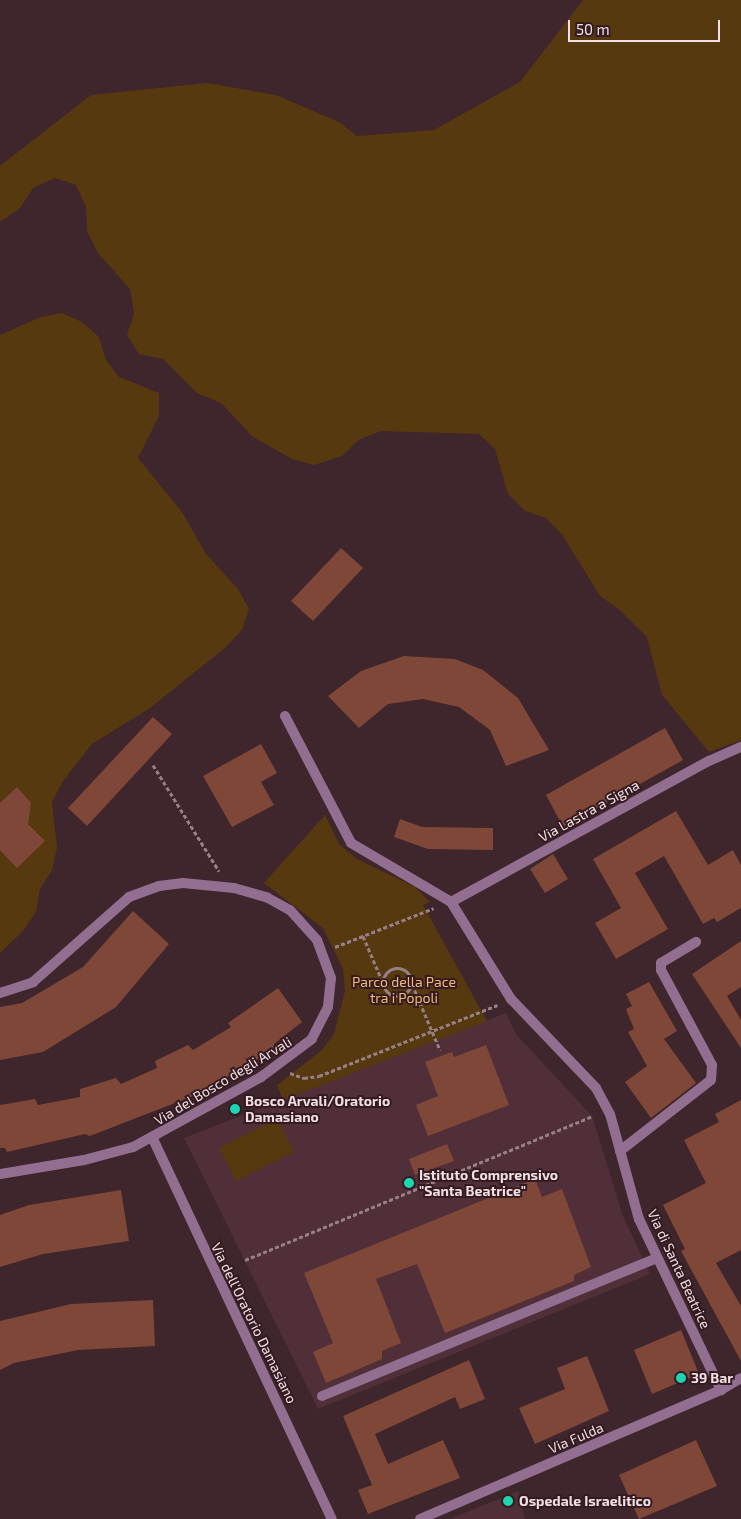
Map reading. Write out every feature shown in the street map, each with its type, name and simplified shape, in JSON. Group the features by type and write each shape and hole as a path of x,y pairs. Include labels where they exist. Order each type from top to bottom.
{"street":[{"name":"Via di Santa Beatrice","path":"285,716 351,843 451,902 511,999 596,1088 610,1114 639,1218 721,1390"},
{"name":"Via Lastra a Signa","path":"451,902 709,761 741,747"},
{"name":"Via del Bosco degli Arvali","path":"0,993 32,982 111,910 139,892 183,883 228,886 268,898 290,910 324,952 331,978 325,1016 312,1039 280,1064 153,1139 105,1156 0,1174"},
{"path":"620,1151 712,1080 712,1065 662,970 661,963 696,942"},
{"name":"Via dell'Oratorio Damasiano","path":"153,1139 332,1519"},
{"path":"322,1396 657,1258"},
{"name":"Via Fulda","path":"420,1519 740,1381"}],"path":[{"path":"153,765 228,886"},
{"path":"324,952 451,902"},
{"path":"363,936 383,984 395,996 404,995 411,984"},
{"path":"383,984 385,974 397,968 406,971 440,1050"},
{"path":"280,1064 304,1078 319,1076 511,999"},
{"path":"245,1260 592,1116"}],"shaded area":[{"name":"Istituto Comprensivo \"Santa Beatrice\"","path":"506,1013 516,1034 592,1116 623,1216 650,1274 318,1409 184,1138"},
{"name":"Ospedale Israelitico","path":"518,1491 525,1519 450,1519"}],"green space":[{"path":"583,0 741,0 741,740 709,752 662,695 647,637 620,610 600,596 563,536 546,518 525,511 508,494 495,449 479,434 381,431 358,440 342,456 314,465 292,459 252,436 221,403 197,393 163,359 139,354 127,335 134,313 130,289 98,253 87,231 86,207 76,185 55,178 33,188 20,208 0,222 0,166 91,95 207,83 276,95 339,122 357,136 434,130 520,82"},
{"path":"62,313 82,322 99,337 106,360 119,377 159,393 159,416 138,458 182,512 206,554 238,589 249,609 242,630 226,647 150,708 92,744 63,781 52,802 57,848 52,870 40,889 36,912 22,932 0,953 0,335 41,317"},
{"name":"Parco della Pace tra i Popoli","path":"325,815 339,844 357,859 415,887 430,902 423,905 487,1021 283,1100 277,1085 322,1050 334,1034 345,991 343,969 323,928 264,883"},
{"path":"277,1119 294,1152 236,1181 219,1148"}],"building":[{"path":"341,548 363,568 313,621 291,601"},
{"path":"404,656 455,659 483,670 518,698 549,750 506,766 490,730 459,707 423,699 388,704 359,728 328,696 361,671"},
{"path":"153,717 172,734 87,826 68,808"},
{"path":"665,728 683,760 563,827 546,795"},
{"path":"261,744 277,773 261,782 274,805 232,827 203,776"},
{"path":"17,787 31,803 28,824 45,841 17,868 0,850 0,803"},
{"path":"676,811 708,865 733,850 741,865 741,908 717,922 714,918 703,924 664,856 635,873 668,929 616,959 595,923 621,908 593,859"},
{"path":"400,819 422,827 493,828 493,850 428,849 394,837"},
{"path":"553,854 568,879 545,893 530,869"},
{"path":"133,911 169,944 116,1007 43,1052 0,1060 0,1007 22,1003 83,967"},
{"path":"741,941 741,987 727,996 741,1020 741,1048 692,974"},
{"path":"649,982 677,1031 664,1039 696,1083 651,1118 625,1082 647,1066 628,1032 634,1029 626,1009 632,1006 626,994"},
{"path":"278,988 302,1022 274,1044 274,1048 240,1072 216,1081 216,1087 90,1136 85,1134 7,1152 5,1148 0,1148 0,1105 35,1099 38,1105 80,1097 80,1089 116,1078 121,1084 157,1068 155,1061 188,1045 193,1050 231,1027 228,1023"},
{"path":"486,1045 509,1105 428,1136 416,1105 438,1096 425,1062 452,1052 454,1057"},
{"path":"741,1100 741,1250 716,1263 741,1306 741,1361 681,1251 685,1249 663,1205 706,1183 684,1140 719,1122 715,1114"},
{"path":"447,1144 454,1161 415,1175 409,1159"},
{"path":"535,1179 542,1197 562,1189 591,1267 574,1275 574,1281 445,1333 417,1264 376,1279 401,1343 382,1351 382,1359 326,1383 313,1352 333,1343 304,1273"},
{"path":"121,1190 129,1241 43,1254 0,1267 0,1215 29,1205"},
{"path":"153,1300 155,1346 78,1350 14,1363 0,1370 0,1321 71,1304"},
{"path":"681,1330 699,1374 652,1394 634,1350"},
{"path":"587,1356 609,1411 535,1444 519,1408 565,1389 557,1368"},
{"path":"469,1360 485,1399 460,1409 455,1397 375,1434 388,1464 443,1440 460,1478 368,1514 358,1490 372,1485 343,1416"},
{"path":"696,1440 717,1486 639,1519 619,1475"}],"place":[{"name":"Bosco Arvali/Oratorio Damasiano","path":"235,1109"},
{"name":"Istituto Comprensivo \"Santa Beatrice\"","path":"409,1183"},
{"name":"39 Bar","path":"681,1378"},
{"name":"Ospedale Israelitico","path":"508,1501"}]}
